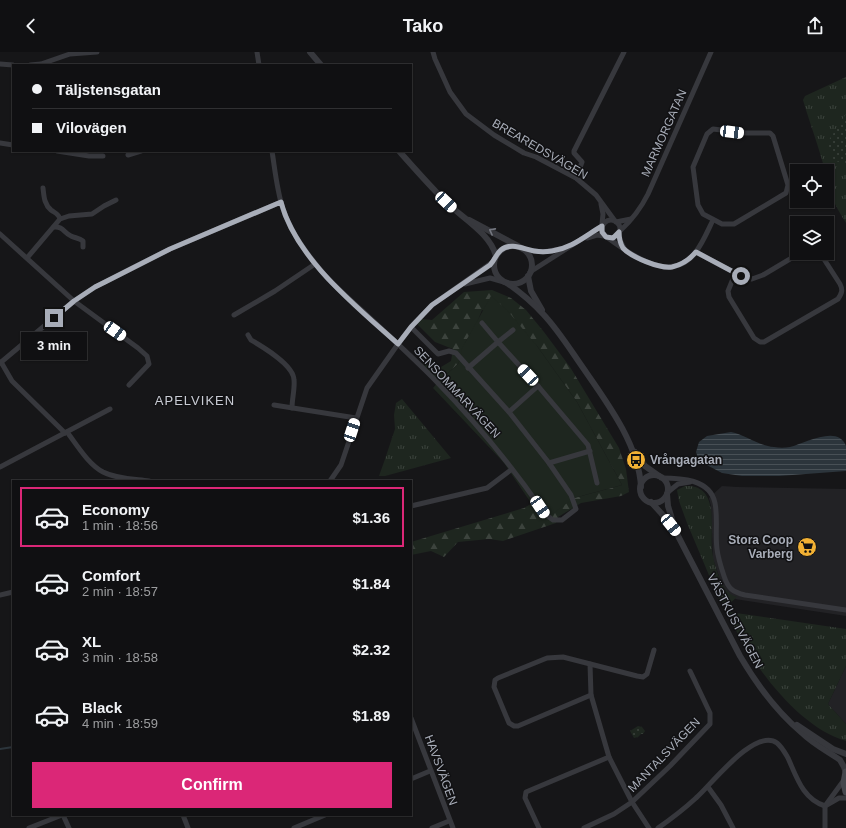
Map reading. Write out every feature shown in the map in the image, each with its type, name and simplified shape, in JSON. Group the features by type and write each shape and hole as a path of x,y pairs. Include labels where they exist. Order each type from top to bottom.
{"main road":[{"path":"845,774 846,792"}],"street":[{"path":"41,64 70,54 97,52"},
{"path":"257,52 259,64"},
{"path":"310,52 321,64"},
{"name":"BREAREDSVÄGEN","path":"433,52 437,65 450,92 466,114 494,136 524,153 536,156 576,178 589,189 616,221"},
{"path":"576,178 582,162 574,151 624,52"},
{"name":"MARMORGATAN","path":"619,232 641,207 648,194 711,52"},
{"path":"0,66 12,65"},
{"path":"713,130 746,134 772,134 788,185 786,193 734,224 726,224 713,220 703,214 700,208 693,171 695,162 709,131 713,130"},
{"path":"0,143 12,145"},
{"path":"63,152 89,156 103,156"},
{"path":"128,155 138,152"},
{"name":"SENSOMMARVÄGEN","path":"272,152 281,202 287,221 299,242 315,264 329,280 398,344 468,417 503,456 545,514 553,520 562,520 576,509 570,495 549,462"},
{"path":"400,152 439,195 491,243 495,259 494,268 496,274 506,282"},
{"path":"43,188 44,199 47,205 60,216 60,219"},
{"path":"27,258 60,219 69,216 92,214 116,200"},
{"path":"142,480 120,477 102,471 90,461 66,432 12,381 0,362 74,301 95,287 170,249 281,202"},
{"path":"601,203 603,214 602,232 606,237 636,257 663,267 673,267 692,257 713,220"},
{"path":"464,218 502,237 529,255 531,261 529,274"},
{"path":"462,284 490,278 506,282 519,283 529,274 584,239 609,220 616,221 631,219"},
{"path":"616,221 619,226 620,240 624,249"},
{"path":"54,227 60,227 69,235 81,239 83,241 83,247"},
{"path":"584,239 597,235 615,237 619,232"},
{"path":"0,234 74,301 147,356 149,364 130,385"},
{"path":"331,480 341,465 367,388 411,327 432,305 495,259 499,252 507,247 543,252 571,246"},
{"path":"696,252 735,274 747,278 757,278 790,259"},
{"path":"735,274 728,291 729,297 754,338 760,342 764,342 838,299 842,294 840,284 825,260"},
{"path":"234,314 275,291 315,264"},
{"name":"VÄSTKUSTVÄGEN","path":"529,274 531,291 544,315 566,343 602,396 629,444 645,466 667,484 668,506 676,532 740,656 759,686 783,714 802,734 840,760 844,767 845,774"},
{"name":"VÄSTKUSTVÄGEN","path":"506,282 544,315"},
{"path":"482,323 588,445 597,483"},
{"path":"411,327 438,354 449,351 456,353 509,412 549,462 590,451"},
{"path":"468,368 513,330"},
{"path":"248,335 251,340 284,363 291,370 295,379 292,408"},
{"path":"509,412 538,386"},
{"path":"274,405 356,418"},
{"path":"0,467 110,410"},
{"name":"VÄSTKUSTVÄGEN","path":"629,444 639,468 643,497 651,502 676,532"},
{"path":"412,506 487,488 512,469"},
{"path":"641,487 642,482 648,477 655,476 693,482 706,488 715,502 716,545 718,560 729,588 733,591 745,595 846,610"},
{"path":"651,502 660,501 678,484 693,482"},
{"path":"0,595 12,592"},
{"path":"591,695 518,726 514,726 509,723 494,688 494,684 498,678 547,658 563,657 643,677 647,674 654,650"},
{"path":"590,664 591,695 608,757 632,802 649,828"},
{"name":"MANTALSVÄGEN","path":"584,828 614,814 632,802 670,766 710,724 710,713 690,671"},
{"name":"VÄSTKUSTVÄGEN","path":"783,714 834,749 846,754"},
{"name":"HAVSVÄGEN","path":"412,720 452,828"},
{"path":"658,828 680,812 730,763 752,746 763,741 776,742 784,751 806,794 814,802 825,806 839,798 846,798"},
{"path":"538,828 525,798 526,792 608,757"},
{"path":"412,779 430,771"},
{"path":"825,828 825,806 845,774"},
{"path":"708,786 721,805 733,828"},
{"path":"29,828 59,816"},
{"path":"63,816 69,828"},
{"path":"183,816 188,828"},
{"path":"294,828 323,816"},
{"path":"432,828 449,821"}],"shaded area":[{"path":"731,432 742,435 763,445 780,448 790,447 820,437 836,436 842,440 846,446 846,471 779,476 742,476 722,473 703,463 698,458 696,452 699,442 707,436"},
{"path":"722,486 846,489 846,616 735,599 736,597 730,595 726,591 721,582 713,559 711,506 709,498"},
{"path":"846,666 846,724 828,704"}],"green space":[{"path":"846,77 846,223 834,202 834,164 823,164 803,100 805,96"},
{"path":"846,114 846,163 834,161 827,143"},
{"path":"492,290 511,298 526,310 570,367 619,448 626,469 629,492 621,496 581,503 558,517 556,523 503,541 489,539 458,542 444,557 431,551 412,555 412,542 524,508 539,499 574,498 622,485 577,402 537,346 482,310 476,325 466,341 458,364 438,382 422,363 427,356 441,367 451,361 453,349 435,342 417,324 422,319 432,320 464,292"},
{"path":"491,296 507,310 537,346 577,402 622,485 574,498 551,515 539,499 531,503 504,463 433,388 458,364 462,355 461,350"},
{"path":"402,399 451,458 385,476 379,476 395,429 394,415 396,403"},
{"path":"685,486 696,487 704,492 708,499 711,509 712,550 715,564 724,587 728,592 737,597 729,604 724,604 719,599 687,523 679,501 677,490"},
{"path":"729,612 846,629 846,666 828,704 846,724 846,741 828,733 810,722 777,690 749,653 729,616"},
{"path":"638,726 642,727 645,731 643,734 634,738 630,731"}],"waterway":[{"path":"0,749 12,747"}],"place":[{"name":"Vrångagatan","path":"636,460"},
{"name":"Stora Coop Varberg","path":"807,547"}],"district":[{"name":"APELVIKEN","path":"195,400"}],"route":[{"path":"54,318 74,301 95,287 170,249 281,202 287,221 299,242 315,264 329,280 398,344 411,327 432,305 490,265 494,261 497,254 504,248 512,246 539,252 549,252 571,246 602,226 601,230 606,237 613,238 619,232 620,240 624,249 636,257 657,266 673,267 683,263 692,257 696,252 741,276"}]}
